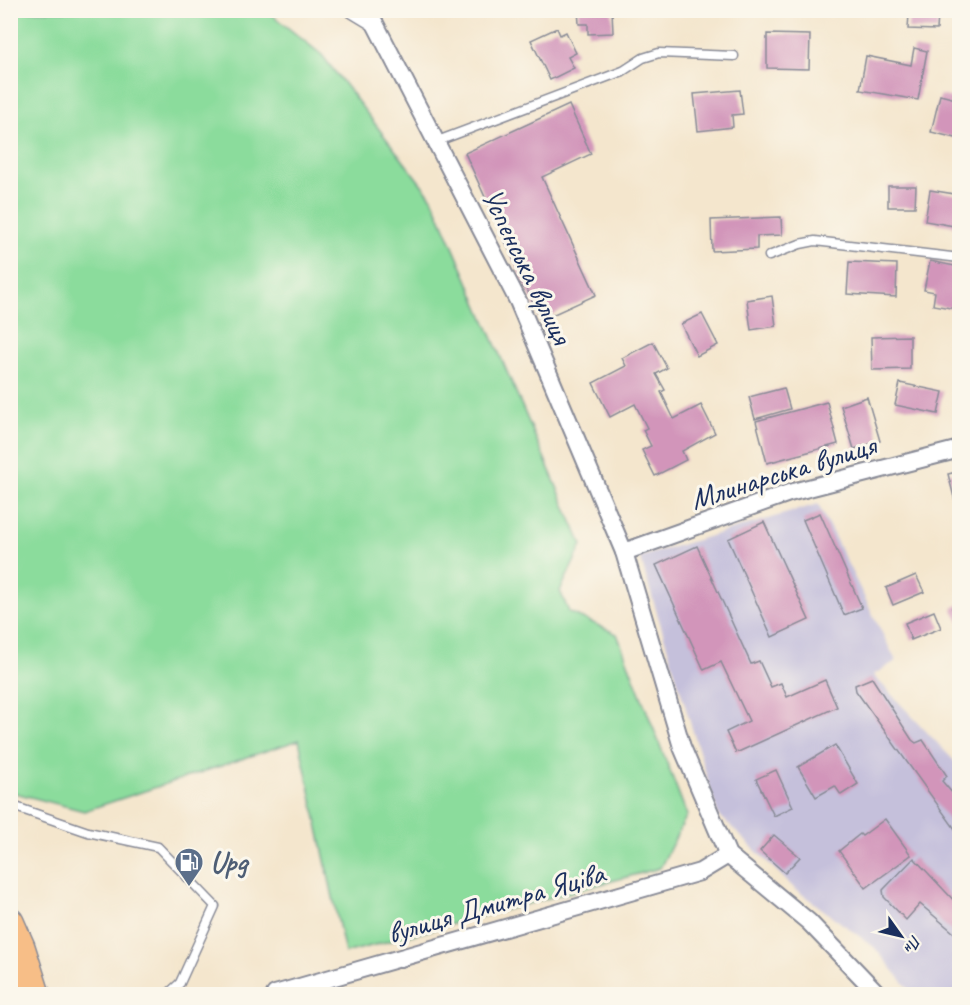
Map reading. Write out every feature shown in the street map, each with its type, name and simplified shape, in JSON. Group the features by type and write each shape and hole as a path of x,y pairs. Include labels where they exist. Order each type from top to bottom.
{"highway":[{"path":"10,922 21,947 36,994"}],"street":[{"name":"Успенська вулиця","path":"368,10 518,301 624,552 682,747 728,855"},
{"name":"Млинарська вулиця","path":"624,552 789,493 960,449"},
{"name":"вулиця Дмитра Яціва","path":"276,994 700,872 728,855"},
{"path":"728,855 808,922 878,994"}],"lane":[{"path":"346,10 376,28"},
{"path":"435,142 623,71 643,57 659,53 734,56"},
{"path":"769,256 815,241 960,258"},
{"path":"10,805 88,832 158,847 215,906 180,982 168,994"}],"shaded area":[{"path":"818,504 896,661 873,675 959,766 959,994 913,994 874,947 795,889 718,814 640,557"}],"green space":[{"path":"10,11 267,11 322,55 432,198 582,545 560,591 569,612 617,634 687,815 660,868 345,953 299,740 84,811 11,792"}],"building":[{"path":"578,10 612,10 613,33 588,34 588,24 579,24"},
{"path":"909,14 938,15 937,30 908,29"},
{"path":"557,28 560,35 566,32 576,53 568,57 574,68 550,80 531,40"},
{"path":"767,34 810,35 809,69 767,68"},
{"path":"914,48 927,51 918,100 860,90 866,56 911,65"},
{"path":"740,90 743,114 732,115 733,127 698,131 694,94"},
{"path":"940,95 960,100 960,139 931,132"},
{"path":"569,105 591,154 542,177 596,295 541,320 465,153"},
{"path":"888,186 916,186 915,207 888,207"},
{"path":"930,190 960,195 960,227 925,221"},
{"path":"781,217 782,235 757,236 757,249 712,251 711,220"},
{"path":"930,261 960,267 960,290 956,309 933,305 935,292 924,290"},
{"path":"849,262 897,264 896,297 847,294"},
{"path":"772,296 776,326 751,330 747,300"},
{"path":"702,314 718,345 697,356 681,324"},
{"path":"910,336 910,369 872,370 871,337"},
{"path":"653,342 667,368 656,374 665,390 661,392 674,419 701,405 715,433 682,451 686,460 655,476 642,450 651,446 643,430 647,428 635,404 610,417 593,383 626,366 622,358"},
{"path":"900,383 943,392 938,414 895,405"},
{"path":"784,388 790,409 755,419 749,397"},
{"path":"867,397 880,441 854,449 841,406"},
{"path":"827,402 838,444 767,463 756,421"},
{"path":"960,471 960,508 957,509 948,474"},
{"path":"820,513 862,608 844,615 803,520"},
{"path":"764,522 809,620 772,637 728,539"},
{"path":"697,546 751,664 759,661 771,687 781,683 787,697 825,680 837,707 736,753 726,732 749,721 721,662 704,670 656,565"},
{"path":"916,575 924,592 893,605 886,588"},
{"path":"960,604 960,624 952,608"},
{"path":"934,611 941,628 911,640 905,623"},
{"path":"872,678 912,740 916,743 923,740 947,776 942,781 960,802 960,836 856,691 855,685"},
{"path":"835,745 858,784 841,795 835,786 816,797 798,767"},
{"path":"776,770 793,807 774,816 756,779"},
{"path":"885,819 911,855 866,888 839,851 860,834 862,836"},
{"path":"774,835 800,857 785,873 760,851"},
{"path":"914,858 960,907 960,938 920,904 906,920 884,897 883,890"}],"place":[{"name":"Upg","path":"189,888"}]}
